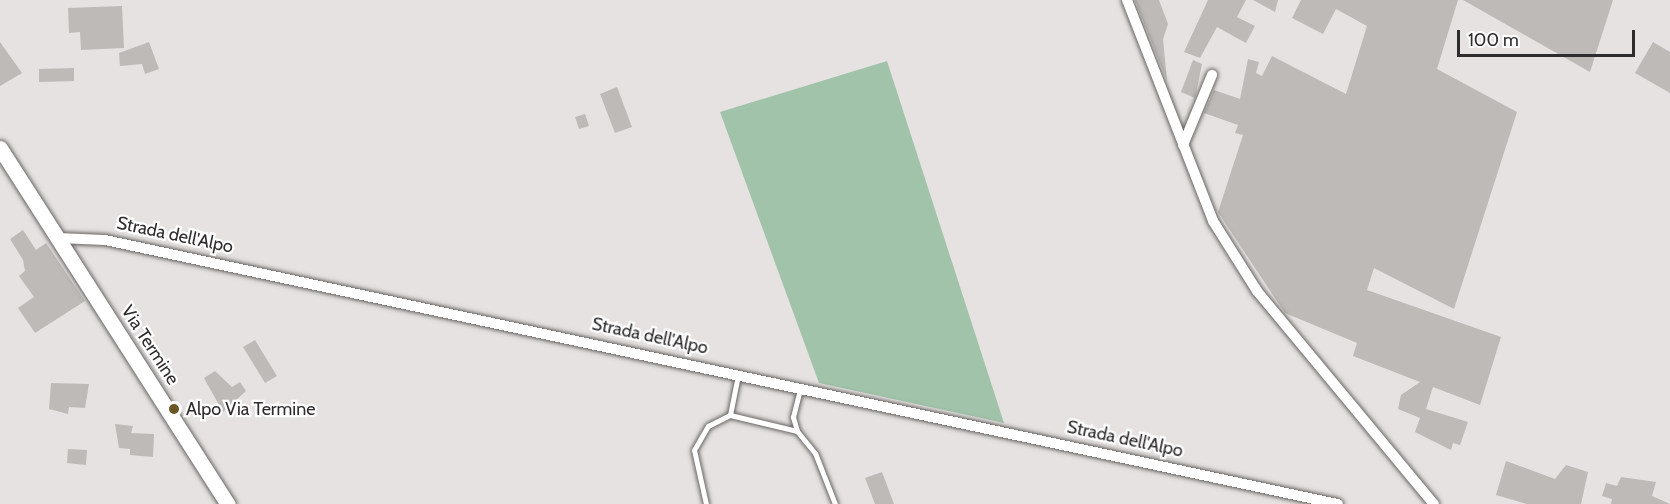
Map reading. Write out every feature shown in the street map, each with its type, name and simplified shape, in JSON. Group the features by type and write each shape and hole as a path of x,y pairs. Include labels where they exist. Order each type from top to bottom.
{"street":[{"path":"1127,0 1213,221 1257,291 1434,504"},
{"path":"1183,146 1212,75"},
{"path":"0,148 58,238"},
{"name":"Strada dell'Alpo","path":"58,238 105,240 1338,504"},
{"name":"Via Termine","path":"58,238 228,504"}],"lane":[{"path":"730,415 738,375"},
{"path":"800,389 793,417 797,431 815,453 836,504"},
{"path":"706,504 694,450 708,426 730,415 797,431"}],"green space":[{"path":"887,61 1004,423 819,383 720,112"}],"building":[{"path":"1135,0 1159,0 1168,24 1163,39 1167,81"},
{"path":"1208,0 1246,0 1237,17 1255,26 1246,43 1217,27 1200,58 1184,52"},
{"path":"1253,0 1278,0 1275,12"},
{"path":"1301,0 1458,0 1437,69 1517,112 1454,309 1374,268 1367,290 1501,337 1480,405 1433,387 1426,409 1468,422 1460,445 1453,443 1451,450 1415,432 1420,418 1398,409 1401,395 1420,382 1353,356 1357,343 1285,313 1218,212 1243,135 1235,133 1238,125 1204,113 1214,90 1240,99 1248,59 1259,62 1256,73 1262,76 1272,56 1346,94 1367,26 1336,9 1323,34 1292,18"},
{"path":"1463,0 1613,0 1590,72"},
{"path":"122,6 124,48 81,50 80,32 69,33 68,8"},
{"path":"0,42 22,73 0,86"},
{"path":"149,42 159,69 145,74 142,64 120,66 119,53"},
{"path":"1653,42 1670,52 1670,93 1635,73"},
{"path":"1193,60 1202,64 1195,98 1181,92"},
{"path":"74,68 74,81 39,82 39,69"},
{"path":"617,87 632,127 615,133 600,94"},
{"path":"585,114 589,126 579,129 575,117"},
{"path":"23,230 36,250 46,243 85,301 35,333 18,308 34,297 19,276 25,271 23,260 10,239"},
{"path":"255,340 277,376 265,383 243,347"},
{"path":"215,371 232,387 240,382 246,391 223,412 204,378"},
{"path":"51,383 89,384 85,408 69,407 68,414 49,409"},
{"path":"115,424 133,426 131,433 154,434 153,457 130,455 130,449 119,448"},
{"path":"68,449 87,450 86,465 67,463"},
{"path":"1506,461 1555,479 1566,465 1588,472 1581,504 1527,504 1496,495"},
{"path":"882,472 894,504 875,504 865,478"},
{"path":"1621,477 1656,482 1652,496 1670,504 1611,504 1612,499 1602,496 1606,483 1617,486"}],"place":[{"name":"Alpo Via Termine","path":"174,409"}]}
